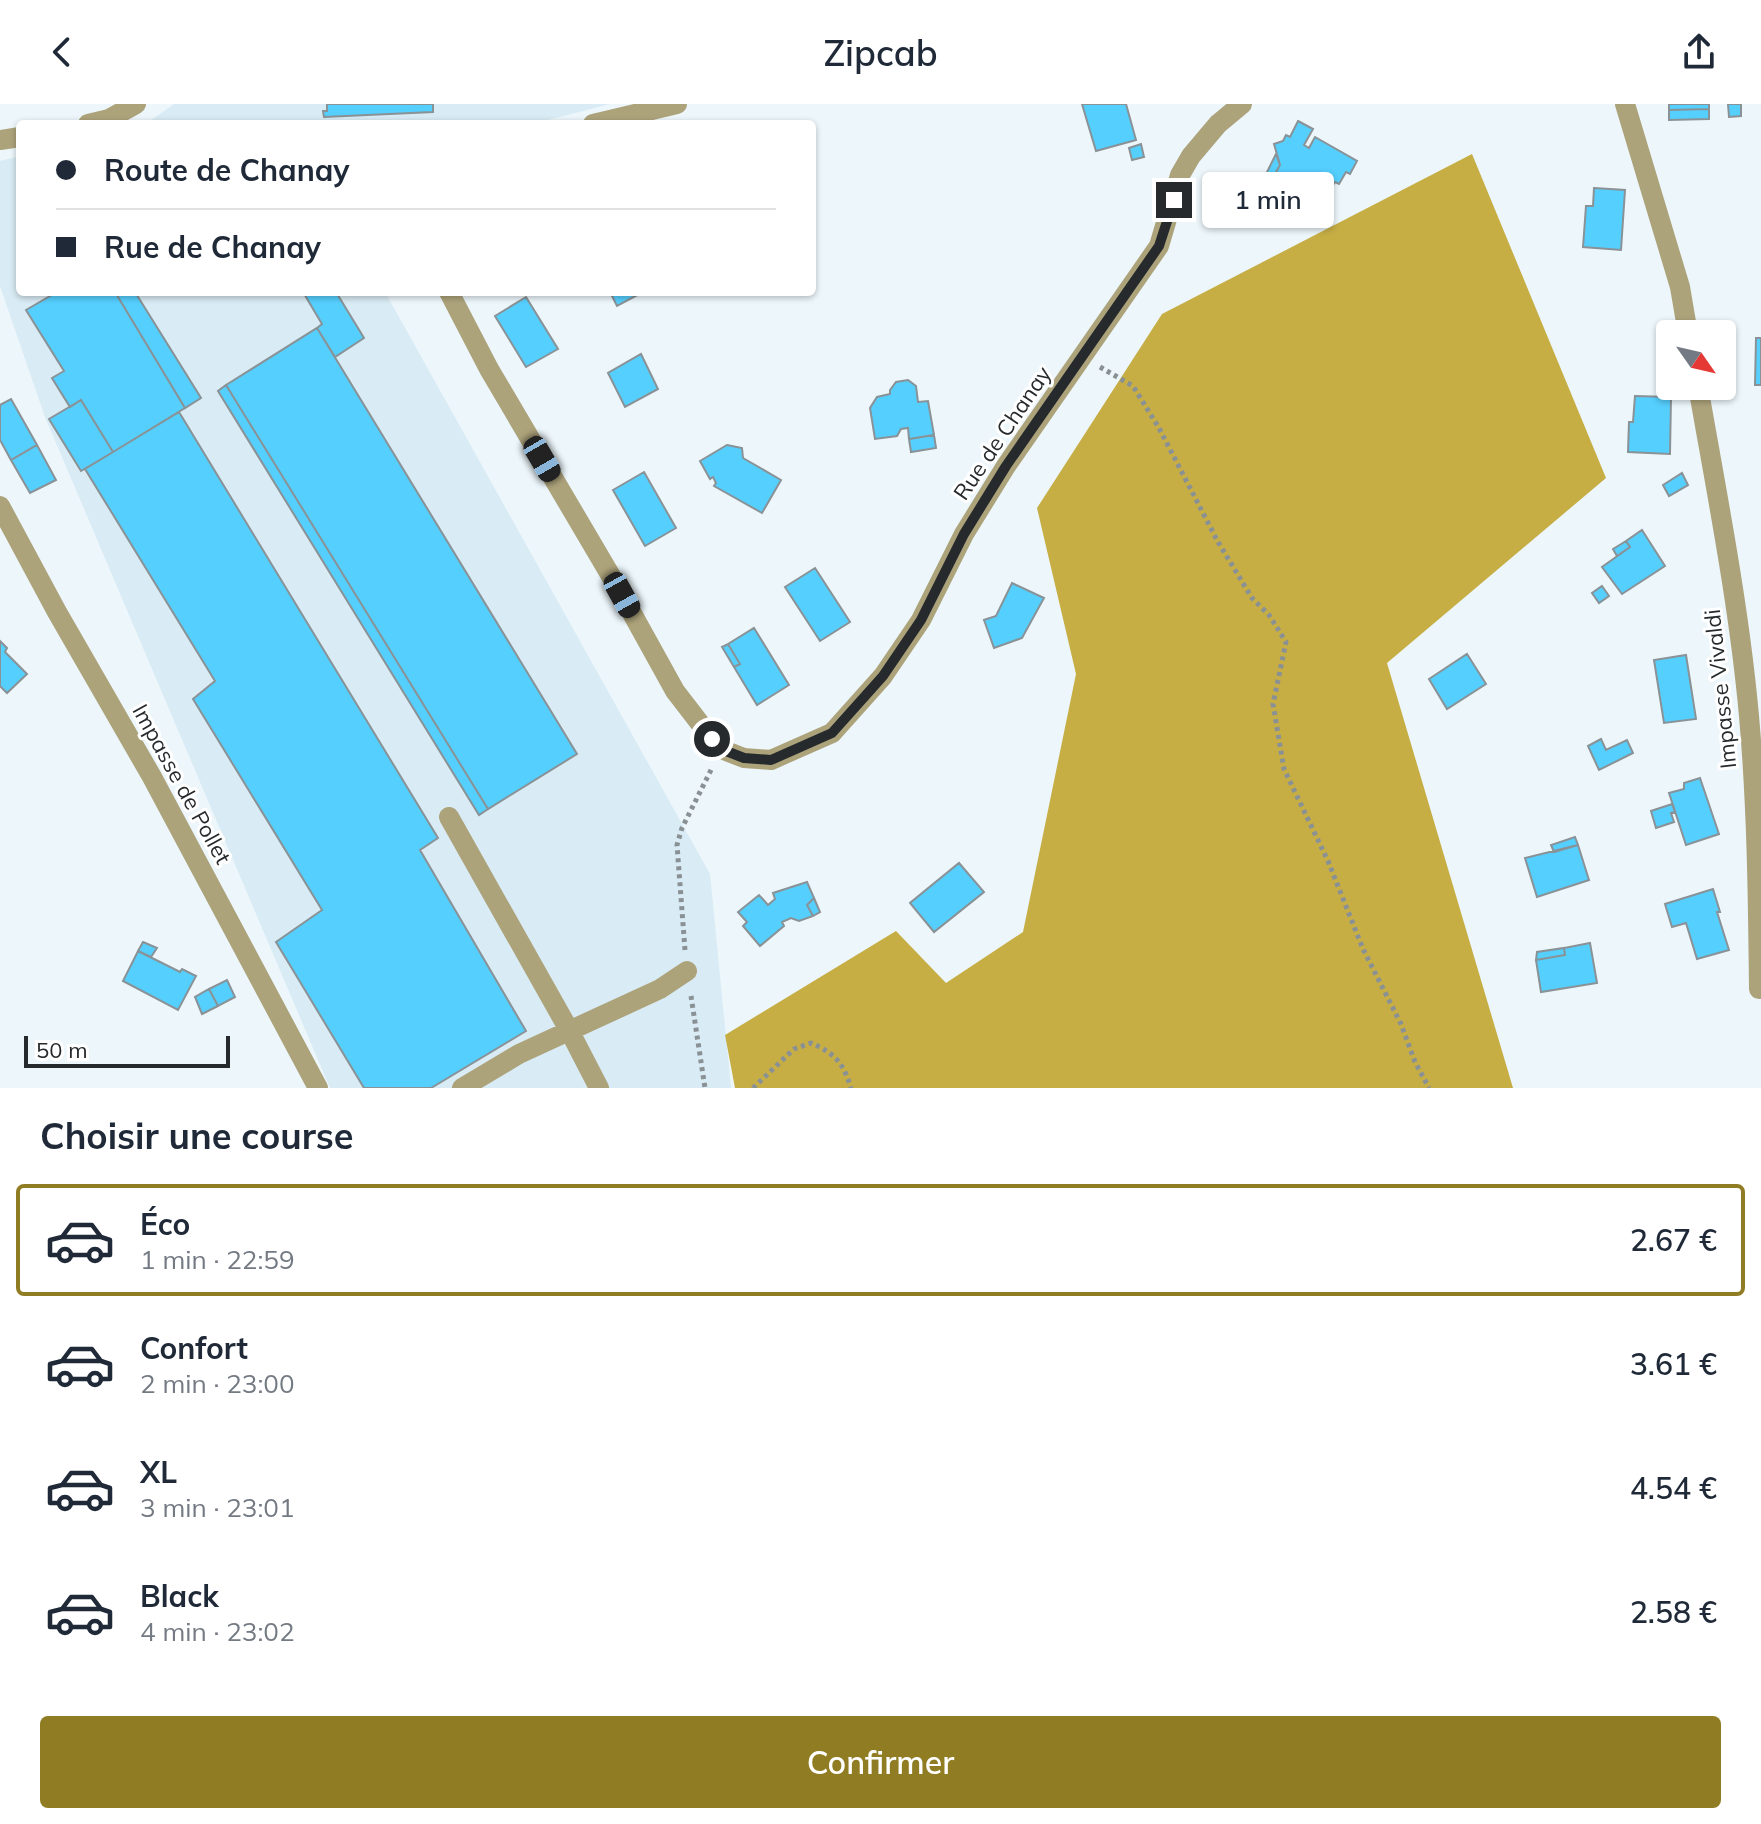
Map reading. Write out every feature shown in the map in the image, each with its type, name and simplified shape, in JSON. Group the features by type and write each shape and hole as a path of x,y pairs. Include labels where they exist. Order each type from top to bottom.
{"street":[{"path":"105,120 136,104"},
{"path":"610,120 677,104"},
{"name":"Rue de Chanay","path":"712,739 726,751 744,758 771,760 832,733 883,676 921,620 964,534 1006,466 1159,246 1180,175 1191,156 1218,124 1242,104"},
{"path":"1625,104 1680,287 1686,320"},
{"path":"451,296 489,369 675,691 712,739"},
{"name":"Impasse Vivaldi","path":"1700,400 1749,714 1758,833 1759,989"},
{"name":"Impasse de Pollet","path":"0,506 152,777 318,1088"},
{"path":"449,817 599,1088"},
{"path":"462,1088 519,1054 660,989 687,971"}],"path":[{"path":"1081,358 1133,386 1159,428 1218,542 1252,598 1269,615 1286,642 1273,704 1284,769 1328,861 1363,949 1429,1088"},
{"path":"705,1088 687,971 677,845 682,828 713,767 712,739"},
{"path":"753,1088 794,1049 811,1043 827,1050 844,1066 851,1088"}],"shaded area":[{"path":"174,104 610,104 548,120 151,120"},
{"path":"1472,154 1606,478 1387,663 1513,1088 735,1088 725,1035 896,931 946,983 1023,932 1076,674 1037,508 1162,314"},
{"path":"16,157 16,296 387,296 710,874 731,1088 330,1088 45,417 0,286 0,161"}],"building":[{"path":"327,104 433,104 433,112 324,117"},
{"path":"1082,104 1126,104 1136,140 1096,151"},
{"path":"1669,104 1709,104 1709,109 1669,110"},
{"path":"1728,104 1741,104 1741,116 1729,117"},
{"path":"1709,109 1709,119 1669,120 1669,110"},
{"path":"1298,121 1313,129 1304,145 1309,148 1315,137 1357,161 1350,174 1346,172 1339,184 1335,182 1329,191 1301,176 1294,188 1274,176 1280,165 1274,144 1283,141 1286,135 1290,137"},
{"path":"1141,144 1144,157 1132,160 1129,148"},
{"path":"1276,154 1280,165 1274,176 1267,172"},
{"path":"1594,188 1625,190 1621,250 1583,247 1586,206 1593,206"},
{"path":"50,296 117,296 185,408 113,452 81,400 70,407 52,378 64,371 26,310"},
{"path":"117,296 137,296 201,398 185,408"},
{"path":"305,296 338,296 364,338 335,357 317,328 322,324"},
{"path":"612,296 636,296 617,306"},
{"path":"526,297 558,349 526,367 495,316"},
{"path":"317,328 577,754 488,809 226,385"},
{"path":"1756,338 1761,338 1761,385 1755,385"},
{"path":"641,354 658,389 625,407 608,373"},
{"path":"908,380 916,386 918,402 928,401 934,435 909,439 908,428 901,429 897,436 875,439 870,408 877,397 890,394 896,382"},
{"path":"226,385 488,809 479,815 218,391"},
{"path":"1635,396 1671,400 1670,454 1628,452 1629,422 1633,422"},
{"path":"11,399 37,445 11,460 0,440 0,405"},
{"path":"81,400 113,452 81,471 49,419"},
{"path":"179,412 438,838 420,850 526,1031 431,1088 364,1088 276,942 322,910 193,699 215,681 85,469"},
{"path":"934,435 936,448 911,452 909,439"},
{"path":"37,445 56,480 30,493 11,460"},
{"path":"727,445 742,448 743,458 781,480 762,513 714,486 713,477 710,479 700,461"},
{"path":"644,472 676,528 645,546 613,490"},
{"path":"1682,473 1688,485 1669,496 1663,485"},
{"path":"1642,530 1665,566 1622,594 1602,567 1630,547 1626,541"},
{"path":"1626,541 1630,547 1617,556 1613,549"},
{"path":"815,568 850,622 820,641 785,587"},
{"path":"1012,583 1044,598 1022,638 994,648 984,620 996,616"},
{"path":"1602,586 1609,596 1599,603 1592,593"},
{"path":"754,628 789,685 757,705 734,667 740,664 728,644"},
{"path":"0,641 7,648 5,652 27,674 7,693 0,686"},
{"path":"728,644 740,664 734,667 722,647"},
{"path":"1467,654 1486,684 1447,709 1429,679"},
{"path":"1686,655 1696,719 1664,723 1654,660"},
{"path":"1601,739 1606,750 1627,740 1633,753 1599,770 1588,746"},
{"path":"1700,778 1719,834 1686,845 1669,793 1684,789 1684,783"},
{"path":"1672,804 1674,822 1656,828 1651,811"},
{"path":"1575,837 1578,845 1554,852 1551,845"},
{"path":"1578,845 1589,880 1537,897 1525,858"},
{"path":"959,863 984,892 934,932 910,903"},
{"path":"807,882 814,898 807,905 813,916 782,922 784,926 760,946 743,926 747,922 738,912 759,895 768,905 775,899 773,893"},
{"path":"1713,889 1729,950 1697,959 1686,923 1672,927 1665,904"},
{"path":"814,898 820,912 813,916 807,905"},
{"path":"143,942 157,948 151,957 138,951"},
{"path":"1590,943 1597,983 1541,992 1536,960 1565,955 1564,948"},
{"path":"1564,948 1565,955 1536,960 1537,952"},
{"path":"138,951 180,972 182,969 196,976 178,1010 123,981"},
{"path":"227,980 235,997 218,1006 209,989"},
{"path":"209,989 218,1006 202,1014 195,997"}],"route":[{"path":"712,739 726,751 744,758 771,760 832,733 883,676 921,620 964,534 1006,466 1159,246 1174,200"}]}
